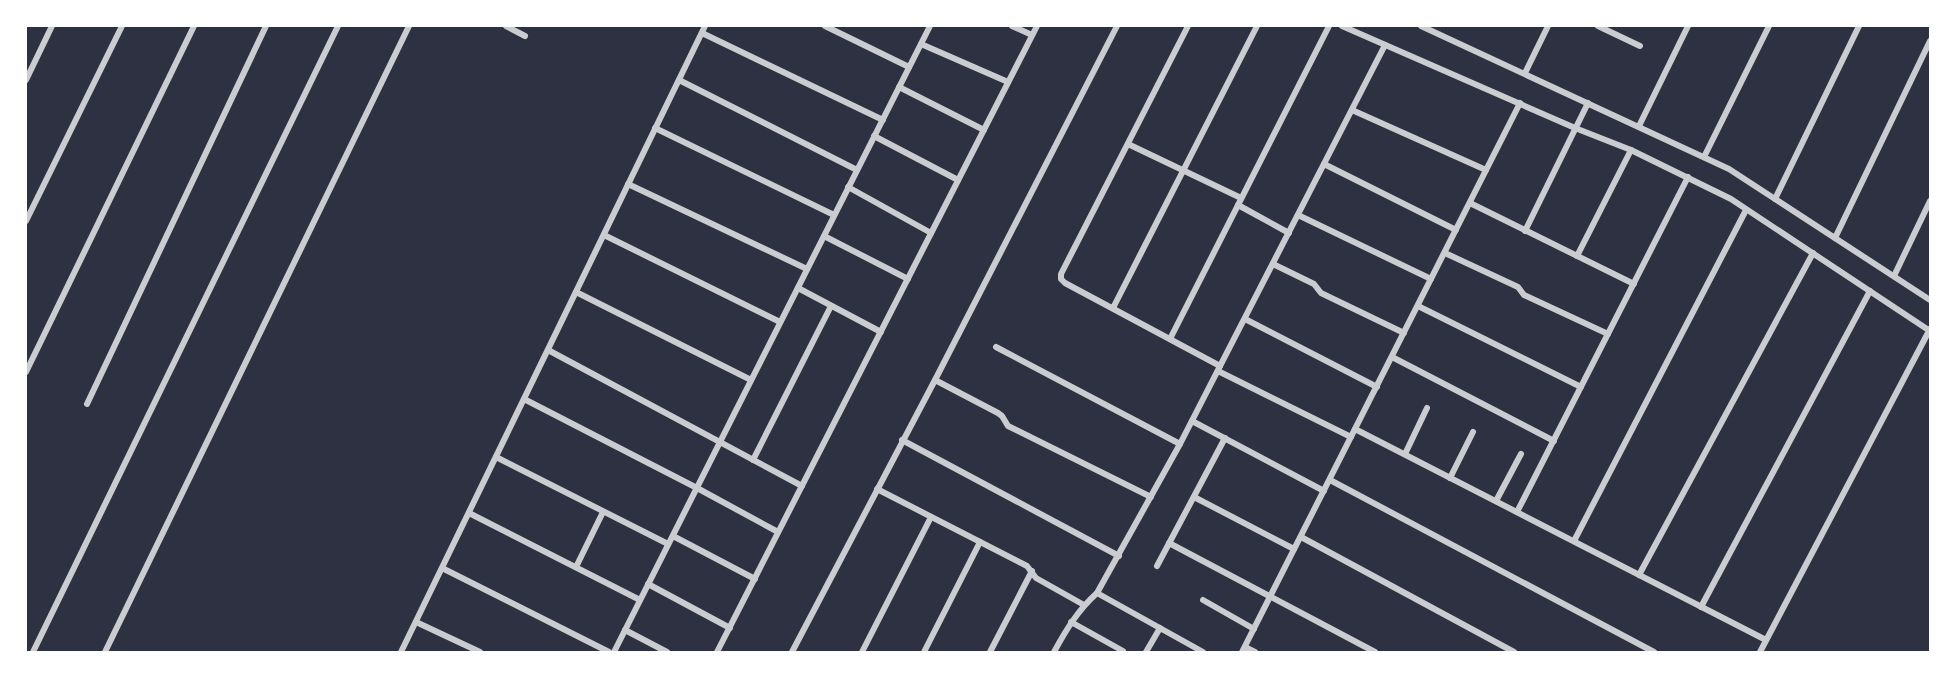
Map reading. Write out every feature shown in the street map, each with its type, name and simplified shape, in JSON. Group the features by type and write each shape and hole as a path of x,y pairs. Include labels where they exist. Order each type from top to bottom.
{"street":[{"path":"26,80 52,26"},
{"path":"26,221 122,26"},
{"path":"26,372 194,26"},
{"path":"87,405 266,26"},
{"path":"33,652 338,26"},
{"path":"105,652 409,26"},
{"path":"506,26 525,36"},
{"path":"401,652 705,26"},
{"path":"825,26 909,67"},
{"path":"614,652 930,26"},
{"path":"1012,26 1032,35"},
{"path":"717,652 1037,26"},
{"path":"792,652 1117,26"},
{"path":"1188,26 1061,274 1061,279 1219,368 1351,437"},
{"path":"1113,308 1257,26"},
{"path":"1170,339 1329,26"},
{"path":"1342,26 1575,128 1631,150 1731,199 1930,330 1760,652"},
{"path":"1421,26 1729,170 1930,300"},
{"path":"1525,73 1548,26"},
{"path":"1598,26 1640,46"},
{"path":"1639,126 1688,26"},
{"path":"1704,158 1769,26"},
{"path":"1775,199 1859,26"},
{"path":"702,33 883,120"},
{"path":"1835,238 1930,41"},
{"path":"921,44 1008,82"},
{"path":"1054,652 1071,622 1097,593 1152,497 1385,45"},
{"path":"679,80 857,170"},
{"path":"899,87 984,130"},
{"path":"1255,652 1243,650 1520,103"},
{"path":"1525,231 1588,103"},
{"path":"1352,110 1486,170"},
{"path":"655,128 834,215"},
{"path":"874,136 958,180"},
{"path":"1128,144 1241,198"},
{"path":"1577,256 1631,150"},
{"path":"1324,164 1456,230"},
{"path":"1517,512 1688,177"},
{"path":"628,184 807,269"},
{"path":"848,188 931,233"},
{"path":"1894,276 1930,201"},
{"path":"1470,203 1634,284"},
{"path":"1238,205 1289,233"},
{"path":"1574,542 1746,210"},
{"path":"1298,215 1431,279"},
{"path":"604,235 780,322"},
{"path":"824,236 908,279"},
{"path":"1445,253 1518,287 1524,294 1608,334"},
{"path":"1639,575 1813,254"},
{"path":"1273,264 1314,284 1322,293 1404,333"},
{"path":"798,288 881,332"},
{"path":"1701,606 1870,291"},
{"path":"576,292 751,380"},
{"path":"753,460 831,306"},
{"path":"1418,306 1581,387"},
{"path":"1245,318 1377,387"},
{"path":"996,346 1180,444"},
{"path":"548,350 802,486"},
{"path":"1392,357 1554,441"},
{"path":"935,380 998,413 1008,426 1152,497"},
{"path":"524,399 778,532"},
{"path":"1405,454 1427,408"},
{"path":"1192,421 1324,491"},
{"path":"1355,429 1767,640"},
{"path":"1450,478 1473,432"},
{"path":"1157,566 1225,438"},
{"path":"902,440 1119,556"},
{"path":"1496,501 1521,454"},
{"path":"496,457 668,544"},
{"path":"1330,480 1654,652"},
{"path":"877,489 1027,566 1036,578 1084,605"},
{"path":"1194,497 1294,549"},
{"path":"576,567 603,512"},
{"path":"469,513 640,600"},
{"path":"862,652 931,517"},
{"path":"672,536 755,579"},
{"path":"1300,537 1514,652"},
{"path":"924,652 980,542"},
{"path":"1169,543 1375,652"},
{"path":"442,568 609,652"},
{"path":"990,652 1032,572"},
{"path":"648,584 730,628"},
{"path":"1097,593 1203,652"},
{"path":"1203,600 1254,629"},
{"path":"416,622 480,652"},
{"path":"1071,622 1123,651"},
{"path":"1146,652 1160,628"},
{"path":"625,630 667,652"}]}
